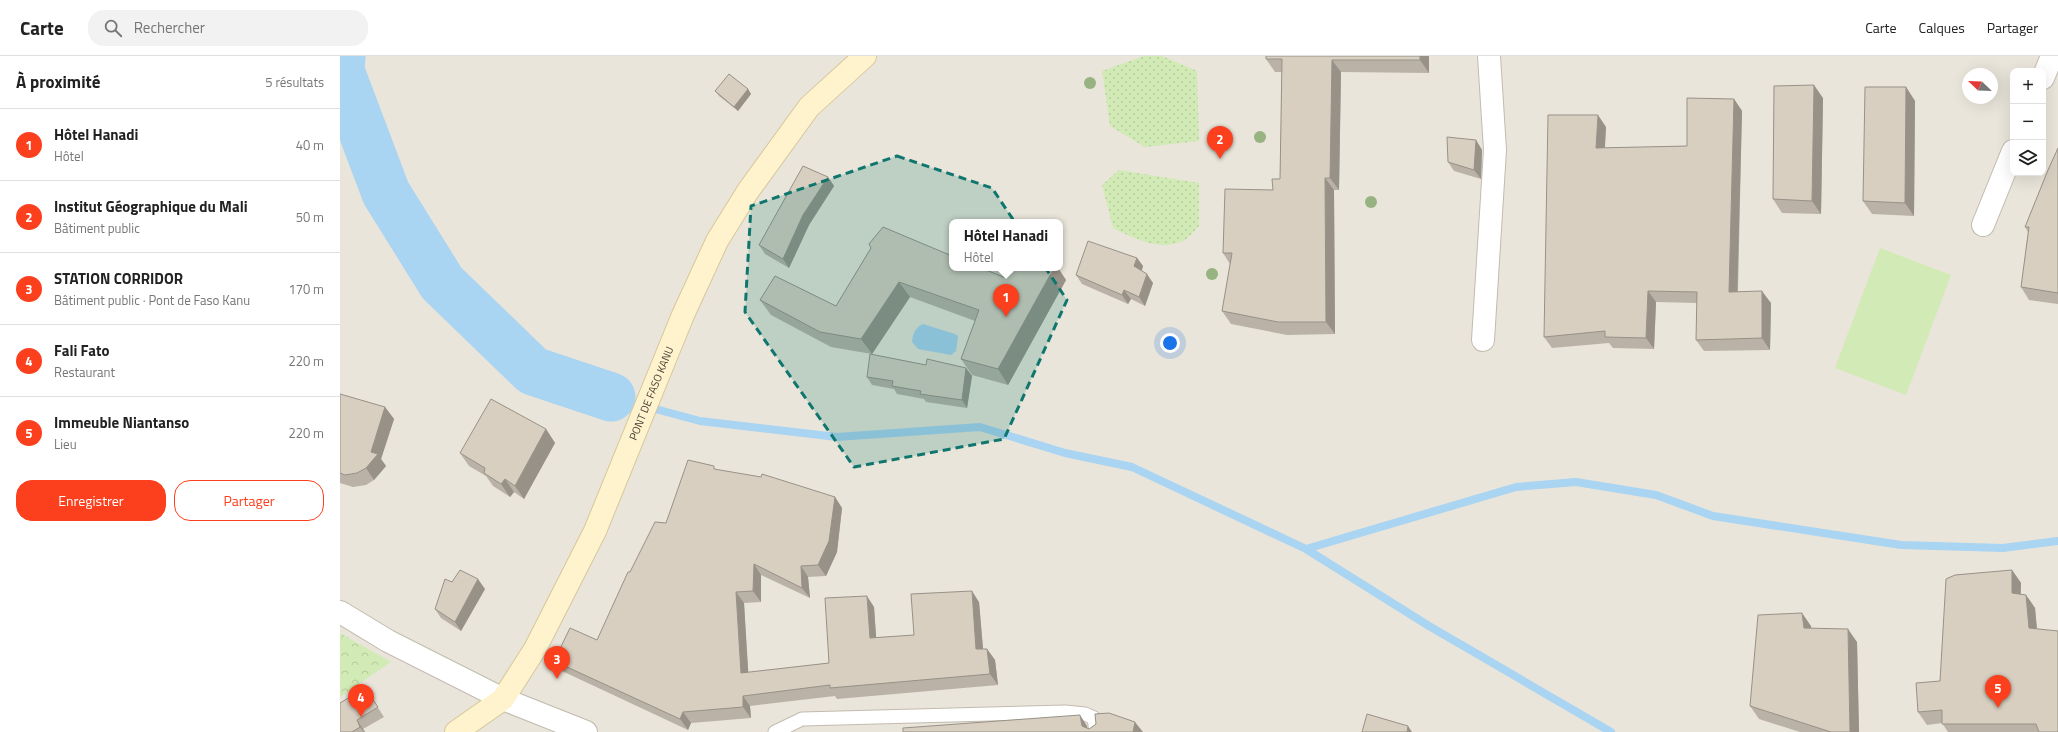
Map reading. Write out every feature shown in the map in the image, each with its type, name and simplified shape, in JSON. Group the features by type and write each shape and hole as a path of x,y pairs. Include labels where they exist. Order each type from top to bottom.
{"main road":[{"name":"PONT DE FASO KANU","path":"503,699 535,649 595,530 684,315 717,241 748,191 809,107 865,56"},
{"path":"456,732 503,699"}],"street":[{"path":"1483,340 1495,150 1489,56"},
{"path":"2046,71 2052,56"},
{"path":"1983,225 2010,158"},
{"path":"340,612 388,641 503,699 581,731"}],"lane":[{"path":"775,732 802,719 1066,712 1085,714 1094,718 1096,732"}],"highlighted area":[{"path":"897,156 992,188 1067,300 1004,439 854,467 745,312 751,206"}],"shaded area":[{"path":"340,56 2058,56 2058,732 340,732"}],"green space":[{"path":"1144,56 1162,56 1197,71 1199,141 1145,147 1110,126 1102,71"},
{"path":"1119,170 1199,183 1199,226 1183,241 1165,245 1147,242 1129,236 1113,228 1102,185"},
{"path":"1880,248 1951,275 1906,395 1835,368"},
{"path":"340,633 391,662 340,697"}],"water":[{"path":"923,324 958,336 956,351 951,355 918,349 912,342 912,339 916,329"}],"building":[{"path":"1266,56 1420,56 1420,60 1332,60 1330,178 1325,178 1326,322 1278,322 1222,311 1232,253 1223,253 1225,189 1273,190 1272,179 1280,179 1282,59 1266,59"},
{"path":"729,74 748,89 734,107 715,91"},
{"path":"1814,85 1812,201 1773,199 1774,86"},
{"path":"1865,87 1906,87 1905,203 1863,201"},
{"path":"1687,98 1734,99 1729,292 1762,291 1762,338 1696,340 1697,292 1648,291 1646,338 1605,337 1605,331 1544,337 1548,115 1598,115 1596,148 1687,146"},
{"path":"1447,137 1476,140 1474,170 1448,162"},
{"path":"2058,148 2058,293 2021,287 2029,227 2025,227"},
{"path":"803,166 828,177 803,215 783,259 759,245"},
{"path":"883,227 949,255 949,271 988,271 1006,278 1009,271 1052,271 998,369 961,359 979,310 899,282 861,339 820,332 760,300 775,276 836,306 871,248 869,244"},
{"path":"1088,241 1137,258 1134,266 1147,274 1139,297 1124,290 1122,295 1076,275"},
{"path":"870,354 926,365 927,359 966,368 962,400 920,394 921,391 892,386 893,381 867,377"},
{"path":"340,394 385,407 371,452 378,454 366,468 357,473 345,475 340,473"},
{"path":"491,399 546,429 515,486 505,479 501,484 484,473 485,468 460,453"},
{"path":"688,460 714,466 714,469 761,477 762,474 835,497 829,541 818,565 801,566 802,588 754,564 753,591 736,592 741,673 829,663 825,598 867,596 870,638 914,635 911,594 972,591 976,649 987,649 990,674 830,688 830,685 743,696 743,707 683,712 680,719 554,661 570,628 597,640 628,572 630,572 655,522 666,523"},
{"path":"460,570 478,579 455,622 435,609 445,579 452,582"},
{"path":"2012,570 2012,593 2026,595 2029,628 2058,631 2058,732 2039,732 2036,724 1942,724 1942,710 1918,712 1916,683 1940,681 1946,579 1955,575"},
{"path":"1802,613 1804,628 1848,629 1850,732 1831,732 1750,706 1758,615"},
{"path":"365,688 378,707 357,720 360,727 352,732 340,732 340,703"},
{"path":"1109,713 1135,722 1133,732 903,732 903,728 1080,715 1082,726 1089,729 1096,724 1095,714"},
{"path":"1367,714 1408,726 1407,732 1362,732"}],"waterway":[{"path":"341,56 340,71 386,193 442,283 533,371 611,397"},
{"path":"611,397 700,421 837,437 980,427 1065,453 1132,467 1306,549 1516,487 1576,482 1656,495 1713,516 1901,545 2003,548 2058,541"},
{"path":"1306,549 1429,626 1611,732"}],"place":[{"name":"Institut Géographique du Mali","path":"1220,159"},
{"name":"Hôtel Hanadi","path":"1006,317"},
{"name":"STATION CORRIDOR","path":"557,679"},
{"name":"Immeuble Niantanso","path":"1998,708"},
{"name":"Fali Fato","path":"361,717"}]}
